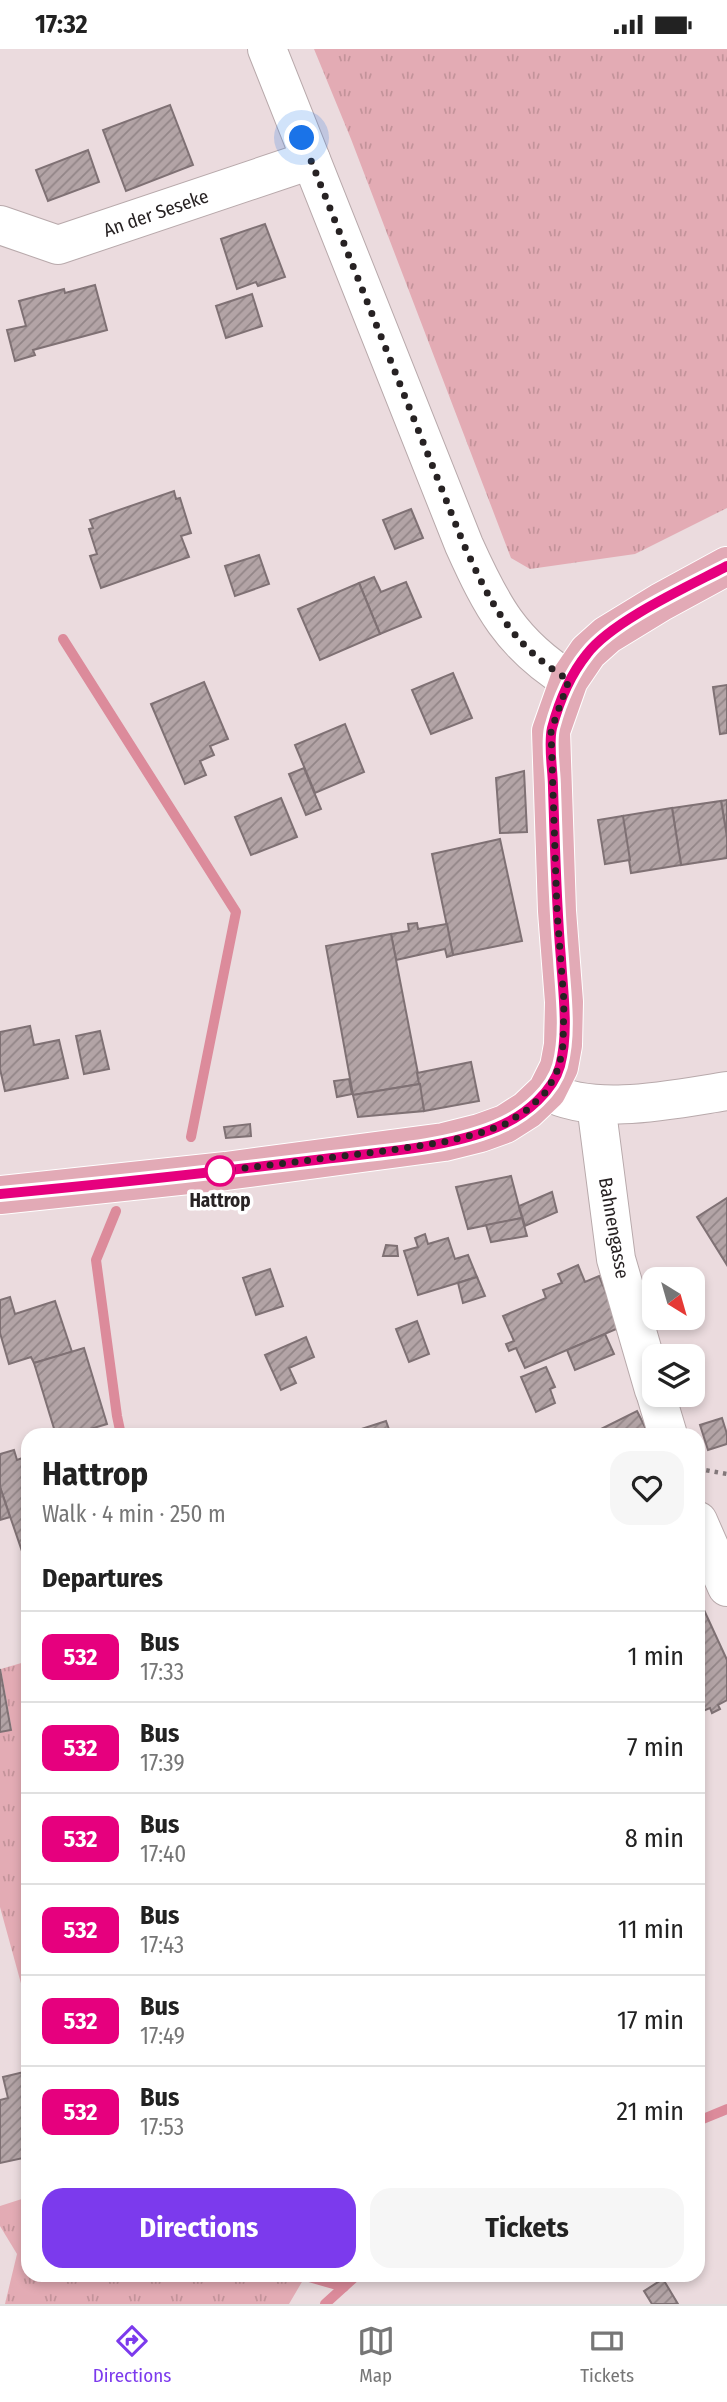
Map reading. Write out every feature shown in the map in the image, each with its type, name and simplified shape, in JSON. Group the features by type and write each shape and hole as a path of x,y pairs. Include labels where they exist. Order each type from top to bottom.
{"main road":[{"path":"0,1195 239,1169 444,1142 505,1124 527,1110 547,1091 559,1067 563,1045 564,1002 557,911 551,731 569,680 588,652 607,635 661,601 727,566"}],"street":[{"path":"267,49 481,584 505,625 522,644 569,680"},
{"name":"An der Seseke","path":"0,225 58,245 311,160"},
{"path":"547,1091 560,1099 596,1104 661,1101 727,1091"},
{"name":"Bahnengasse","path":"596,1104 616,1259 642,1348"},
{"name":"Bahnengasse","path":"660,1407 666,1428"},
{"path":"705,1537 727,1587"}],"path":[{"path":"705,1470 727,1474"}],"green space":[{"path":"314,49 727,49 727,508 635,554 530,569 511,558"},
{"path":"21,1663 21,1984 0,1907 0,1732 12,1730 1,1669"},
{"path":"21,2199 21,2282 302,2282 289,2304 5,2304 17,2254 0,2226 0,2206"}],"building":[{"path":"170,105 193,165 126,191 103,130"},
{"path":"88,150 99,182 48,201 36,170"},
{"path":"265,224 285,277 258,286 256,282 237,289 221,239"},
{"path":"95,285 107,330 33,350 35,355 15,361 7,330 26,326 19,301 64,289 65,293"},
{"path":"252,294 262,326 226,338 216,306"},
{"path":"174,491 176,499 180,498 191,533 181,536 189,557 101,588 90,556 97,554 89,529 93,528 90,520"},
{"path":"411,509 423,538 395,549 383,520"},
{"path":"259,555 269,584 235,596 225,566"},
{"path":"374,577 381,592 406,582 421,617 380,634 359,583"},
{"path":"359,583 380,634 320,660 298,609"},
{"path":"453,673 472,718 431,734 412,690"},
{"path":"204,682 228,739 210,746 214,755 200,761 206,775 185,784 151,704"},
{"path":"727,685 727,733 720,734 713,687"},
{"path":"345,724 364,772 315,793 295,745"},
{"path":"304,768 321,809 306,815 289,774"},
{"path":"524,771 527,832 500,833 496,778"},
{"path":"281,798 297,837 251,855 235,817"},
{"path":"727,800 727,837 721,801"},
{"path":"721,801 727,837 727,858 681,865 672,808"},
{"path":"672,808 681,865 631,873 622,816"},
{"path":"623,816 630,860 605,864 598,820"},
{"path":"500,839 522,941 453,955 432,854"},
{"path":"417,923 418,929 447,924 453,955 447,957 445,949 396,960 391,934 409,931 408,924"},
{"path":"391,934 420,1084 353,1095 326,946"},
{"path":"30,1026 34,1045 59,1040 68,1078 5,1091 0,1069 0,1032"},
{"path":"100,1031 109,1069 84,1074 76,1036"},
{"path":"471,1062 479,1101 424,1111 417,1073"},
{"path":"349,1079 352,1094 337,1097 334,1081"},
{"path":"420,1084 424,1111 358,1117 353,1095"},
{"path":"250,1124 251,1136 226,1138 224,1127"},
{"path":"511,1176 522,1218 468,1229 456,1187"},
{"path":"552,1192 557,1212 525,1226 519,1206"},
{"path":"727,1198 727,1265 697,1217"},
{"path":"522,1218 527,1236 491,1242 486,1225"},
{"path":"425,1234 428,1244 448,1238 455,1259 468,1255 477,1277 418,1295 404,1251 418,1247 415,1238"},
{"path":"386,1245 397,1246 398,1256 383,1256"},
{"path":"578,1265 585,1282 599,1276 621,1327 525,1368 516,1348 509,1351 506,1344 514,1341 503,1316 546,1298 543,1290 562,1283 558,1274"},
{"path":"270,1269 283,1306 256,1315 243,1278"},
{"path":"477,1277 485,1296 463,1303 458,1283"},
{"path":"10,1297 15,1314 55,1301 72,1352 34,1363 31,1357 9,1364 0,1333 0,1300"},
{"path":"417,1321 429,1354 409,1362 396,1329"},
{"path":"605,1334 614,1354 575,1370 567,1350"},
{"path":"306,1337 314,1357 289,1368 296,1383 281,1390 265,1355"},
{"path":"84,1348 107,1424 94,1428 54,1428 34,1363"},
{"path":"546,1367 555,1387 550,1389 555,1403 536,1412 521,1377"},
{"path":"637,1411 646,1428 603,1428"},
{"path":"722,1418 727,1444 708,1450 705,1428 700,1425"},
{"path":"386,1421 388,1428 364,1428"},
{"path":"14,1450 17,1460 21,1459 21,1548 0,1487 0,1454"},
{"path":"0,1487 10,1517 0,1520"},
{"path":"705,1612 727,1660 727,1700 718,1705 720,1709 712,1713 710,1708 705,1710"},
{"path":"0,1669 11,1730 0,1732"},
{"path":"21,2073 21,2158 0,2163 0,2100 8,2098 3,2077"},
{"path":"658,2282 665,2282 678,2304 652,2304 644,2291"}],"waterway":[{"path":"63,639 236,912 191,1137"},
{"path":"116,1211 96,1260 120,1428"},
{"path":"705,2118 727,2109"},
{"path":"326,2282 344,2287"},
{"path":"325,2304 349,2282"}],"bus line":[{"name":"532","path":"0,1194 226,1171 444,1142 505,1124 527,1110 547,1091 559,1067 563,1045 564,1002 557,911 551,731 569,680 588,652 607,635 661,601 727,566"}],"place":[{"name":"Hattrop","path":"220,1171"}],"route":[{"path":"220,1171 444,1142 505,1124 527,1110 547,1091 559,1067 563,1045 564,1002 557,911 551,731 569,680 522,644 505,625 481,584 302,138"}]}
